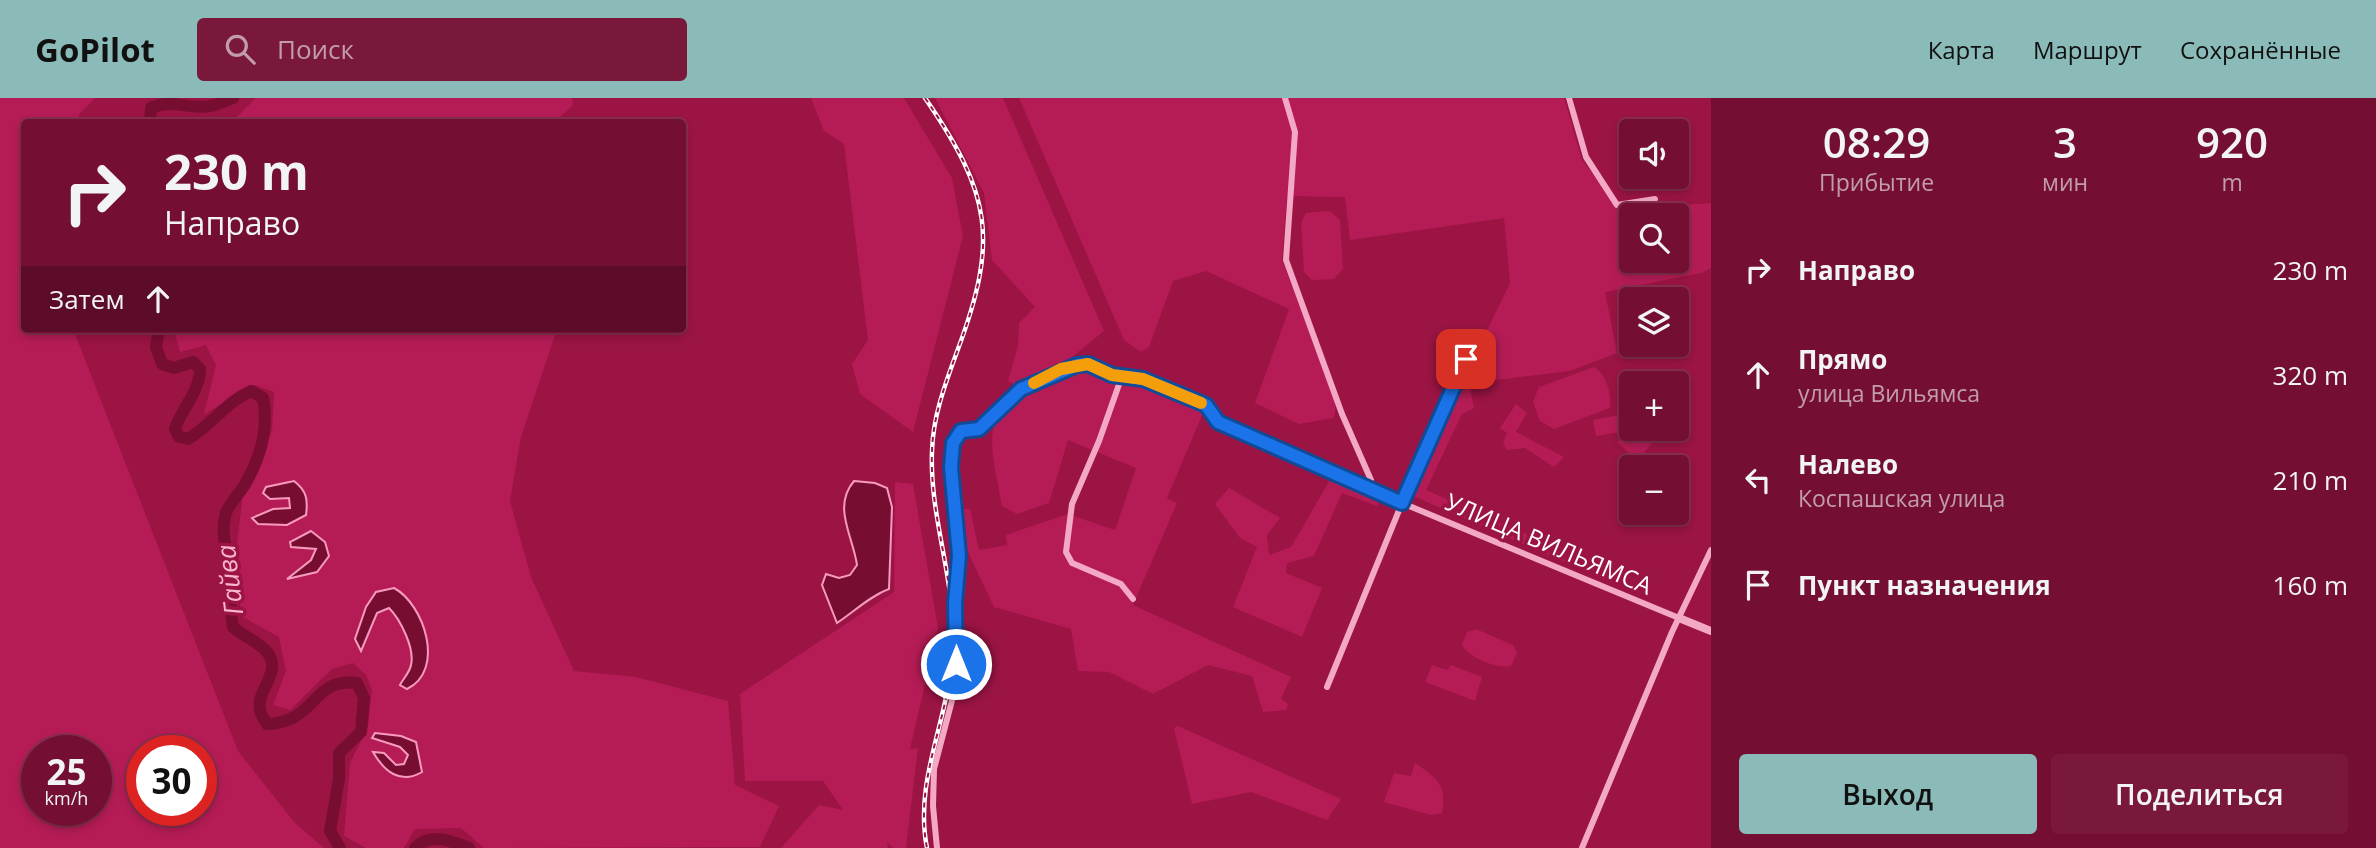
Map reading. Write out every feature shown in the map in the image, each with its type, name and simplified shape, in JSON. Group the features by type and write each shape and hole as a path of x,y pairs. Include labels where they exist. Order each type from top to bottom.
{"street":[{"path":"1285,98 1295,132 1286,260 1342,414 1371,480 1367,487"},
{"path":"1569,98 1586,157 1617,205 1655,199"},
{"path":"1327,687 1402,503 1466,359"},
{"name":"УЛИЦА ВИЛЬЯМСА","path":"937,848 933,806 934,769 955,689 955,604 959,555 952,499 953,443 961,431 979,429 1021,389 1061,369 1088,364 1122,376 1143,379 1206,405 1218,422 1402,503 1711,631"},
{"path":"1122,376 1099,441 1072,504 1066,552 1072,563 1121,584 1133,599"},
{"path":"1582,848 1679,618 1711,550"}],"shaded area":[{"path":"0,98 95,98 79,114 78,119 21,119 21,333 75,333 238,751 294,822 324,848 0,848"},
{"path":"256,98 572,98 573,105 558,119 228,119 238,116"},
{"path":"811,98 904,98 952,178 963,236 913,432 860,394 852,364 868,340 844,144 824,131"},
{"path":"935,98 1003,98 1104,331 1072,357 1014,384 1008,381 1018,346 1019,323 1035,307 992,260 984,193"},
{"path":"1019,98 1564,98 1582,160 1619,206 1619,273 1689,273 1689,204 1711,203 1711,268 1701,273 1619,287 1605,292 1617,353 1570,371 1488,381 1468,369 1510,283 1504,218 1350,240 1345,197 1287,196 1282,260 1336,402 1334,418 1299,424 1255,403 1289,309 1206,271 1173,281 1149,347 1141,352 1124,340"},
{"path":"1330,211 1340,220 1343,269 1334,279 1312,280 1304,272 1301,223 1306,213"},
{"path":"175,333 556,333 521,437 510,501 531,577 574,671 636,677 728,701 735,785 779,806 760,847 484,848 461,828 415,829 404,848 366,848 344,836 350,763 368,727 372,690 366,675 353,663 332,669 290,710 273,705 286,671 279,637 241,616 237,544 243,494 272,431 274,392 255,385 204,414 216,365 206,345 180,352"},
{"path":"1594,367 1607,385 1610,408 1554,429 1540,421 1533,402 1539,387"},
{"path":"1088,371 1109,383 1141,385 1203,413 1167,498 1177,503 1133,605 1291,677 1281,699 1288,704 1286,710 1263,712 1252,676 1208,665 1153,694 1109,672 1078,671 1071,629 994,607 965,546 963,509 970,509 979,550 1007,545 1006,535 1068,514 1115,530 1136,468 1068,440 1049,503 1017,514 1002,506 995,468 993,430 997,416 1006,405 1017,395 1045,380"},
{"path":"1463,380 1469,382 1474,408 1462,414 1426,490 1570,553 1566,563 1411,495"},
{"path":"1516,404 1527,413 1516,432 1564,457 1554,467 1525,448 1507,450 1503,443 1507,433 1500,428"},
{"path":"1619,415 1619,432 1596,436 1593,420"},
{"path":"1617,442 1652,443 1642,455 1631,455"},
{"path":"1331,478 1380,499 1377,506 1342,493 1314,556 1287,563 1286,573 1322,588 1302,637 1233,607 1257,547 1240,538 1215,504 1229,488 1280,518 1267,535 1269,555 1291,547"},
{"path":"294,481 306,496 306,515 287,525 258,524 252,518 273,509 290,508 289,498 270,499 263,493 266,487"},
{"path":"854,481 875,483 887,488 892,507 889,589 837,623 822,585 826,574 839,578 850,575 857,565 844,511 848,491"},
{"path":"895,482 913,484 938,628 910,749 918,748 906,848 893,848 887,842 888,848 781,848 819,805 843,810 823,781 745,781 740,694 894,592"},
{"path":"311,531 325,542 329,556 317,572 287,579 311,560 316,549 291,547 290,542"},
{"path":"394,588 405,596 414,608 426,637 426,667 419,680 407,689 400,685 410,668 411,650 402,626 389,608 377,613 361,651 355,639 366,607 376,592"},
{"path":"1476,629 1513,645 1517,653 1511,666 1491,664 1465,650 1462,645 1467,632"},
{"path":"1432,665 1447,670 1451,665 1482,677 1475,701 1425,682"},
{"path":"1178,726 1341,799 1327,820 1251,792 1192,804 1174,728"},
{"path":"375,733 401,736 416,742 422,772 407,777 388,770 373,752 384,753 396,765 404,764 408,755 400,747 372,738"},
{"path":"1415,763 1439,783 1443,795 1442,813 1431,815 1384,802 1394,773 1411,776"}],"waterway":[{"name":"Гайва","path":"150,119 151,108 159,105 203,107 233,98"},
{"name":"Гайва","path":"158,333 156,347 162,364 174,368 193,362 200,369 197,385 175,429 179,437 188,439 234,401 251,391 263,398 265,421 259,454 224,520 233,627 264,649 272,660 271,675 260,703 260,712 267,724 296,716 331,687 342,683 357,683 364,698 361,732 339,753 339,779 330,831 340,848"},
{"name":"Гайва","path":"415,848 434,839 469,848"}],"railway":[{"path":"925,98 964,162 982,218 983,247 971,311 941,399 933,438 932,477 952,608 953,635 949,685 932,754 925,800 927,848"}],"slow traffic":[{"path":"1034,383 1061,369 1088,364 1112,375 1143,379 1201,403"}],"route":[{"path":"956,664 955,604 959,555 952,499 953,443 961,431 979,429 1001,405 1021,389 1061,369 1088,364 1112,375 1143,379 1206,405 1218,422 1402,503 1466,359"}]}
